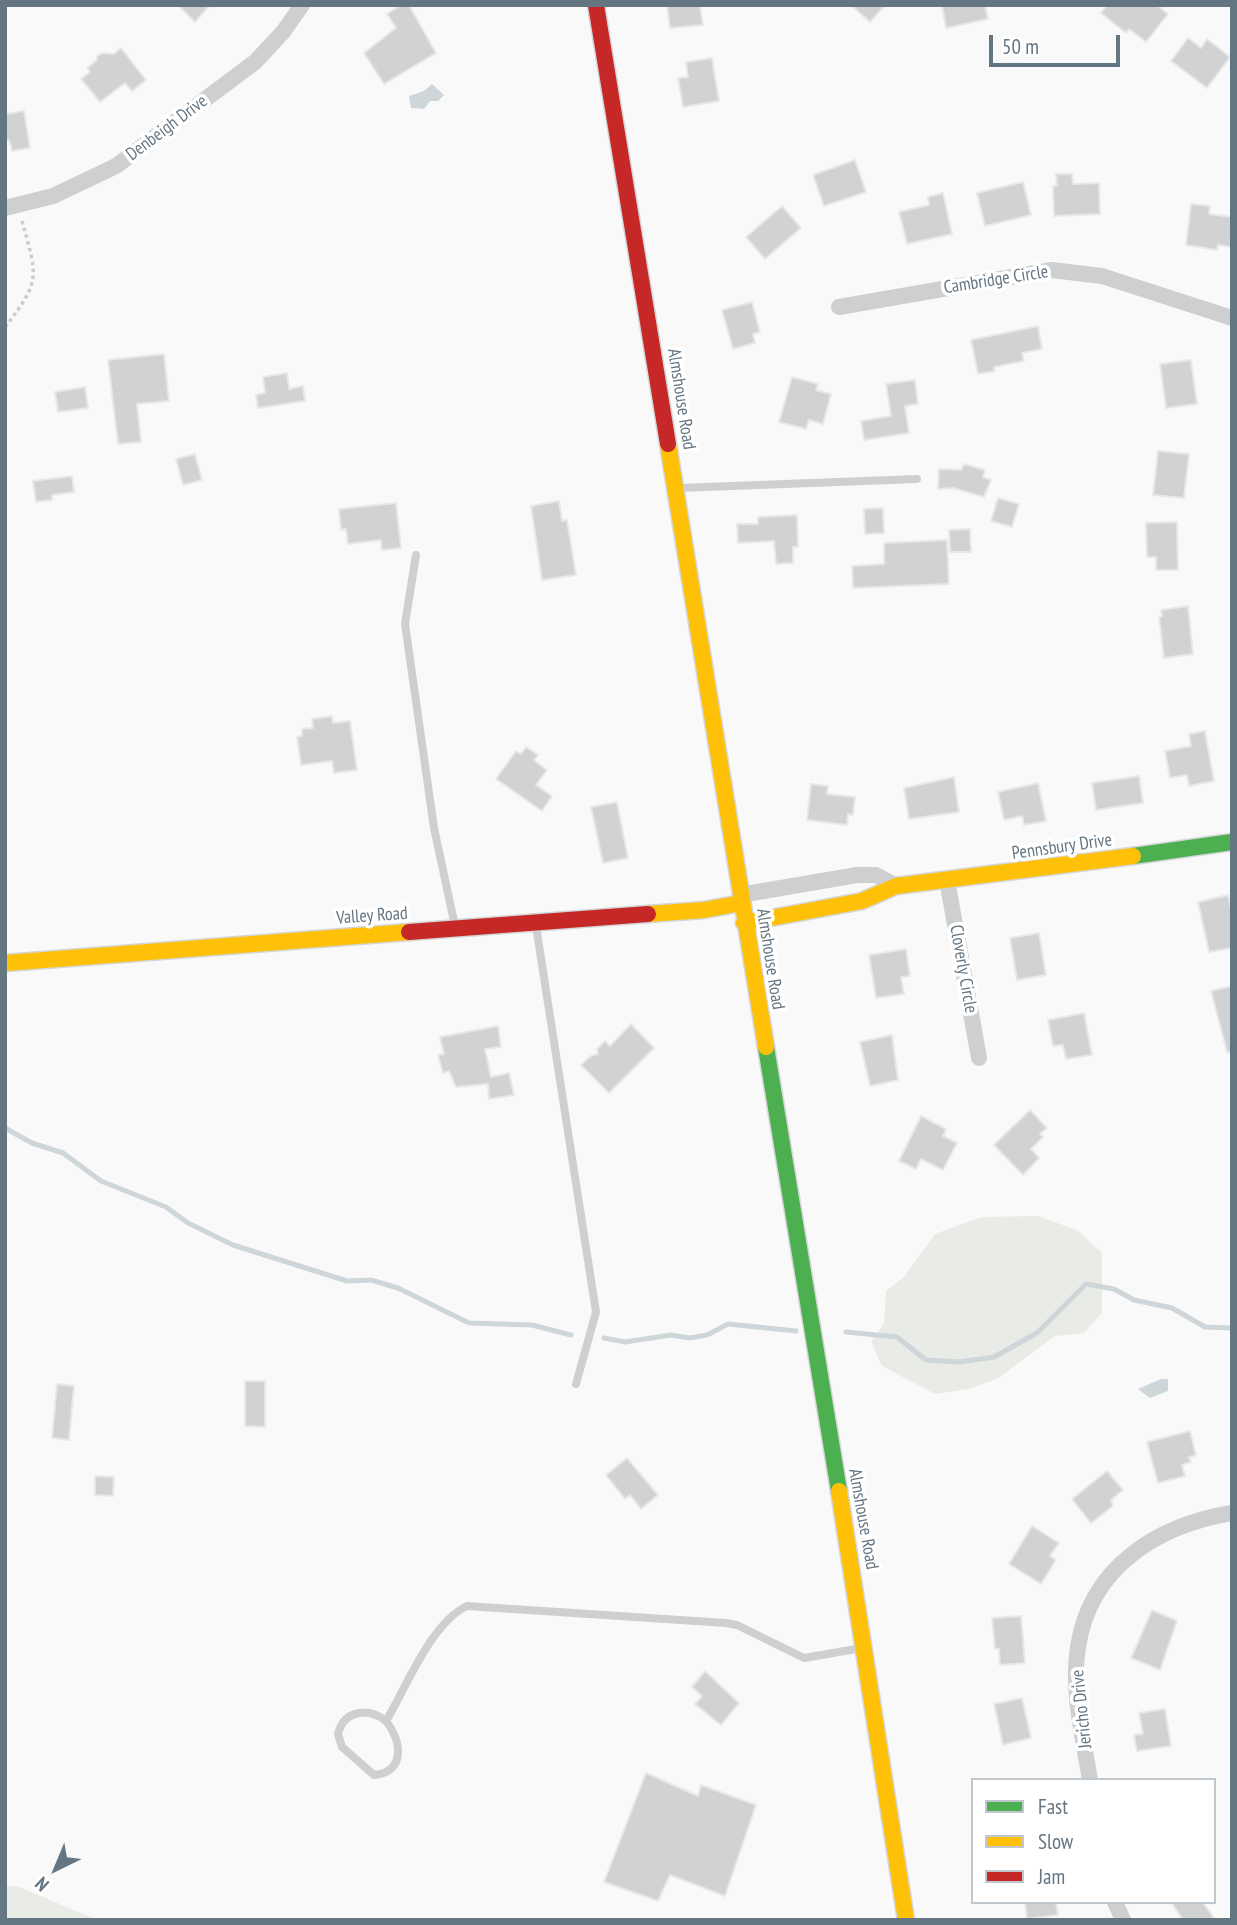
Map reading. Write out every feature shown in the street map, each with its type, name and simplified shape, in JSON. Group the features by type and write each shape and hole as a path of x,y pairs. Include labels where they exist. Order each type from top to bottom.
{"main road":[{"name":"Almshouse Road","path":"596,5 676,488 740,899 865,1648 906,1920"},
{"name":"Pennsbury Drive","path":"744,923 862,901 896,886 1010,874 1232,842"},
{"name":"Valley Road","path":"5,963 704,910 740,899"}],"street":[{"name":"Denbeigh Drive","path":"11,206 80,185 131,156 255,62 283,32 302,5"},
{"name":"Cambridge Circle","path":"839,307 1052,270 1102,276 1232,318"},
{"name":"Pennsbury Drive","path":"740,899 857,875 876,875 896,886"},
{"name":"Cloverly Circle","path":"947,880 979,1058"},
{"name":"Jericho Drive","path":"1090,1778 1076,1683 1078,1646 1094,1602 1121,1564 1157,1535 1201,1518 1232,1513"},
{"path":"1116,1904 1123,1920"}],"lane":[{"path":"676,488 724,484 917,479"},
{"path":"416,555 405,624 434,828 452,904 455,929"},
{"path":"536,923 596,1312 576,1384"},
{"path":"386,1721 441,1624 467,1606 726,1623 737,1625 804,1658 865,1648"},
{"path":"372,1712 386,1721 397,1734 399,1750 392,1765 374,1774 362,1768 342,1748 338,1734 345,1719 355,1714 372,1712"}],"path":[{"path":"5,327 30,294 35,276 11,206"}],"shaded area":[{"path":"432,84 444,95 438,101 430,101 424,109 411,108 409,96 424,91"},
{"path":"1037,1216 1077,1230 1102,1253 1102,1313 1084,1333 1055,1336 997,1379 968,1389 935,1394 882,1366 871,1342 884,1323 886,1291 904,1277 935,1234 982,1217"},
{"path":"1161,1379 1168,1379 1168,1391 1150,1398 1138,1389"},
{"path":"5,1886 17,1886 97,1920 5,1920"}],"building":[{"path":"178,5 210,5 195,22"},
{"path":"401,5 409,5 436,53 384,84 364,53 396,28 387,14"},
{"path":"667,5 700,5 703,25 670,28"},
{"path":"851,5 885,5 870,22"},
{"path":"942,5 985,5 988,19 946,28"},
{"path":"1107,5 1157,5 1168,14 1146,42 1129,29 1126,33 1101,13"},
{"path":"1188,38 1201,48 1207,39 1230,57 1207,88 1171,61"},
{"path":"121,48 146,80 132,91 125,83 100,102 81,79 90,72 87,68 97,60 97,56 102,53 114,54"},
{"path":"712,58 719,101 683,107 678,78 688,77 686,62"},
{"path":"24,111 30,148 12,151 9,140 5,140 5,114"},
{"path":"855,160 866,192 824,206 813,175"},
{"path":"1056,174 1072,174 1073,184 1099,183 1100,214 1054,216 1053,186 1057,186"},
{"path":"1023,182 1031,215 985,226 977,193"},
{"path":"943,193 952,234 907,244 899,212 929,205 928,197"},
{"path":"1191,204 1210,206 1209,214 1232,217 1232,247 1218,245 1217,250 1186,245"},
{"path":"782,206 801,228 765,259 746,237"},
{"path":"752,302 760,332 753,334 755,343 733,349 722,310"},
{"path":"1038,326 1042,349 1022,353 1024,361 994,367 995,371 978,374 971,340"},
{"path":"164,354 169,401 137,404 141,442 118,444 108,360"},
{"path":"1191,360 1197,404 1166,408 1160,364"},
{"path":"287,373 289,389 303,386 305,401 258,408 256,395 265,393 263,377"},
{"path":"792,377 818,384 816,390 831,394 823,424 809,420 806,429 779,422"},
{"path":"915,380 918,404 905,406 909,433 864,440 861,421 891,416 886,384"},
{"path":"85,387 88,408 58,412 55,392"},
{"path":"1158,451 1189,454 1184,498 1153,495"},
{"path":"195,454 202,480 183,485 176,459"},
{"path":"964,464 985,470 983,477 991,480 984,497 953,488 938,489 939,469 961,470"},
{"path":"72,476 74,492 52,495 52,500 36,502 33,481"},
{"path":"998,498 1019,504 1012,527 991,521"},
{"path":"559,501 562,521 567,520 576,575 542,580 531,506"},
{"path":"396,503 401,548 382,550 381,540 348,544 346,529 341,530 339,509"},
{"path":"883,508 884,533 865,534 864,509"},
{"path":"797,515 798,547 793,547 793,563 776,564 774,541 738,543 737,524 758,524 758,517"},
{"path":"1177,522 1178,570 1156,570 1156,557 1147,557 1146,523"},
{"path":"970,529 971,552 950,552 949,530"},
{"path":"947,540 949,584 853,588 852,566 884,564 884,543"},
{"path":"1188,606 1193,654 1164,658 1159,617 1162,616 1161,610"},
{"path":"332,716 333,723 350,721 357,770 334,773 332,761 301,765 297,737 302,736 302,729 313,728 312,719"},
{"path":"1205,731 1214,781 1189,786 1187,775 1170,778 1165,751 1191,746 1189,734"},
{"path":"526,747 538,755 534,760 547,770 536,785 552,796 542,811 496,779 516,751 521,754"},
{"path":"1139,776 1143,803 1096,810 1092,783"},
{"path":"954,777 959,812 909,819 904,788"},
{"path":"1038,783 1046,821 1024,825 1022,816 1004,820 998,792"},
{"path":"811,784 828,786 827,794 855,797 853,815 848,814 847,825 807,820"},
{"path":"617,802 628,858 603,863 591,807"},
{"path":"1228,895 1232,913 1232,948 1209,952 1198,902"},
{"path":"1039,933 1046,975 1017,980 1010,938"},
{"path":"906,949 910,976 901,977 904,994 876,998 869,955"},
{"path":"1232,986 1232,1052 1227,1052 1211,991"},
{"path":"1084,1013 1092,1055 1066,1059 1063,1045 1053,1046 1048,1020"},
{"path":"631,1024 654,1048 609,1093 581,1065 591,1056 598,1054 597,1049 605,1041 610,1046"},
{"path":"498,1026 501,1047 485,1049 491,1077 509,1073 514,1095 489,1099 488,1084 456,1087 449,1071 443,1073 438,1055 444,1054 440,1037"},
{"path":"892,1035 898,1080 870,1086 860,1042"},
{"path":"1030,1110 1047,1128 1040,1134 1043,1137 1031,1149 1039,1158 1023,1175 994,1145"},
{"path":"921,1116 946,1129 943,1136 957,1143 943,1170 921,1159 916,1169 899,1161"},
{"path":"245,1381 265,1381 265,1427 245,1426"},
{"path":"57,1384 74,1386 69,1440 52,1438"},
{"path":"1190,1431 1196,1455 1189,1457 1191,1462 1182,1465 1185,1476 1158,1483 1147,1442"},
{"path":"627,1458 658,1495 641,1509 630,1495 625,1499 606,1475"},
{"path":"1107,1471 1123,1490 1111,1500 1113,1506 1091,1523 1072,1499"},
{"path":"95,1476 114,1477 113,1496 95,1495"},
{"path":"1032,1526 1059,1543 1050,1556 1056,1560 1041,1584 1009,1564"},
{"path":"1152,1610 1177,1621 1160,1670 1131,1658"},
{"path":"1021,1616 1025,1663 1000,1665 999,1649 995,1649 992,1618"},
{"path":"705,1671 739,1703 721,1725 695,1704 702,1696 692,1687"},
{"path":"1022,1698 1031,1738 1003,1745 994,1704"},
{"path":"1165,1709 1171,1746 1137,1751 1134,1735 1143,1734 1139,1713"},
{"path":"646,1773 698,1796 701,1785 756,1805 725,1896 670,1875 658,1901 604,1882"},
{"path":"1025,1904 1056,1904 1058,1915 1027,1919"},
{"path":"1172,1904 1204,1904 1215,1920 1183,1920"}],"waterway":[{"path":"5,1128 32,1143 63,1153 101,1181 166,1207 188,1223 233,1245 347,1281 371,1280 398,1288 469,1323 532,1325 571,1335"},
{"path":"846,1332 897,1337 926,1360 959,1362 994,1357 1037,1333 1086,1284 1114,1289 1134,1300 1172,1308 1205,1327 1232,1328"},
{"path":"604,1338 625,1342 671,1335 690,1338 707,1335 728,1324 796,1331"}],"traffic: fast":[{"path":"1133,856 1232,842"},
{"path":"766,1047 839,1491"}],"traffic: slow":[{"path":"668,444 766,1047"},
{"path":"744,923 862,901 896,886 1133,856"},
{"path":"648,914 704,910 741,903"},
{"path":"5,963 409,932"},
{"path":"839,1491 906,1920"}],"traffic: jam":[{"path":"596,5 668,444"},
{"path":"409,932 648,914"}]}
